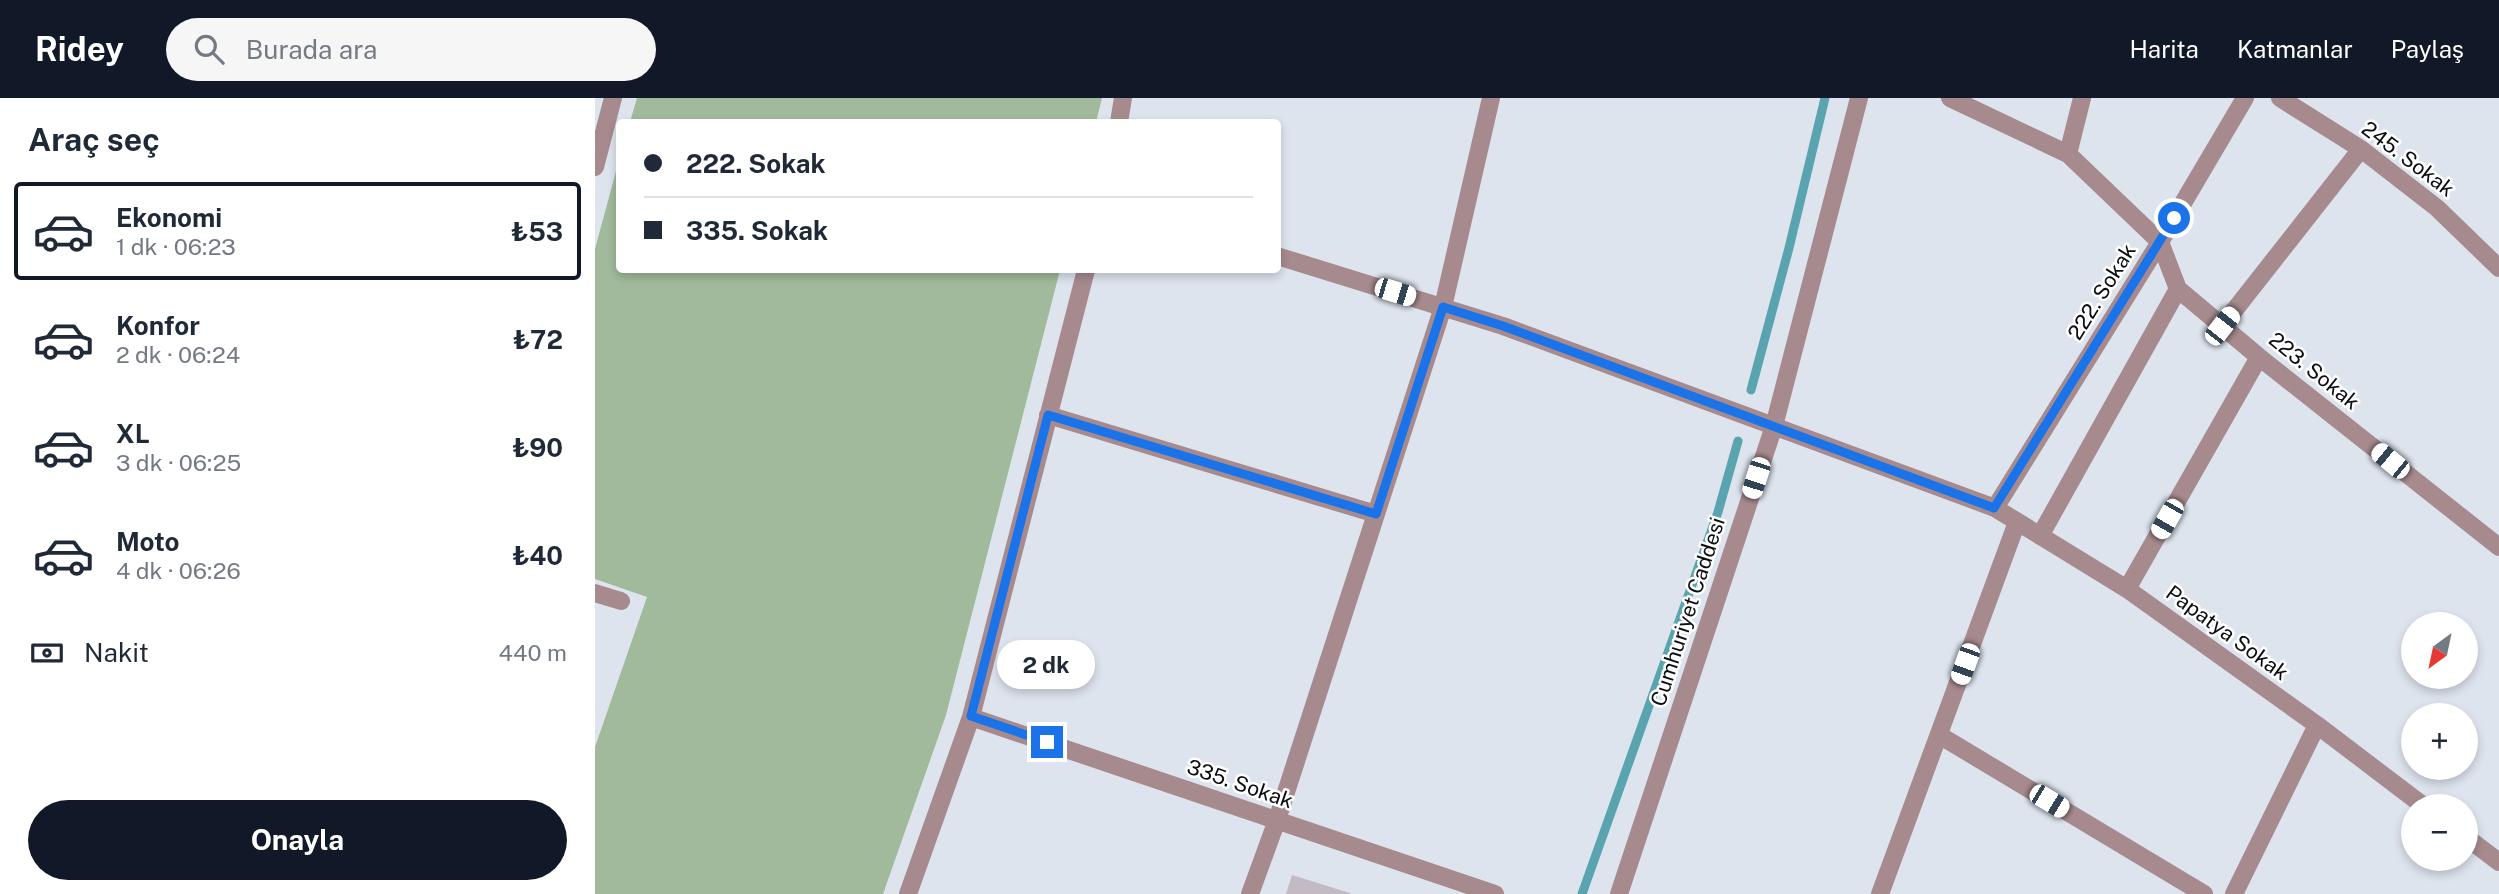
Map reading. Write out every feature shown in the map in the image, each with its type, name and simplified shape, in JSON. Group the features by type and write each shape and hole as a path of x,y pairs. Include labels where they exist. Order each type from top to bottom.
{"street":[{"path":"595,167 613,98"},
{"path":"1120,119 1123,98"},
{"path":"1250,894 1277,820 1443,307 1491,98"},
{"name":"Cumhuriyet Caddesi","path":"1619,894 1774,426 1859,98"},
{"name":"223. Sokak","path":"1950,98 2068,155 2160,243 2178,289 2259,357 2499,547"},
{"path":"2068,155 2083,98"},
{"name":"222. Sokak","path":"1994,508 2160,243 2245,98"},
{"name":"245. Sokak","path":"2280,98 2361,149 2437,208 2499,268"},
{"path":"2222,326 2361,149"},
{"name":"Papatya Sokak","path":"1281,257 1503,326 1994,508 2127,589 2317,725 2408,794"},
{"path":"908,894 971,716 1085,273"},
{"path":"2040,536 2178,289"},
{"path":"2127,589 2259,357"},
{"path":"1048,415 1376,514"},
{"path":"1886,892 1939,735 2017,522"},
{"path":"595,593 621,601"},
{"name":"335. Sokak","path":"971,716 1495,894"},
{"path":"2234,894 2317,725"},
{"path":"1939,735 2204,894"},
{"path":"2478,846 2499,862"}],"green space":[{"path":"637,98 1102,98 1097,119 631,119"},
{"path":"616,171 616,273 1059,273 946,715 883,894 595,894 595,747 647,597 595,579 595,249"}],"building":[{"path":"1292,875 1350,893 1350,894 1286,894"}],"waterway":[{"path":"1751,390 1825,98"},
{"path":"1582,894 1718,512 1738,441"}],"route":[{"path":"1047,742 971,716 1048,415 1376,514 1443,307 1503,326 1994,508 2174,218"}]}
